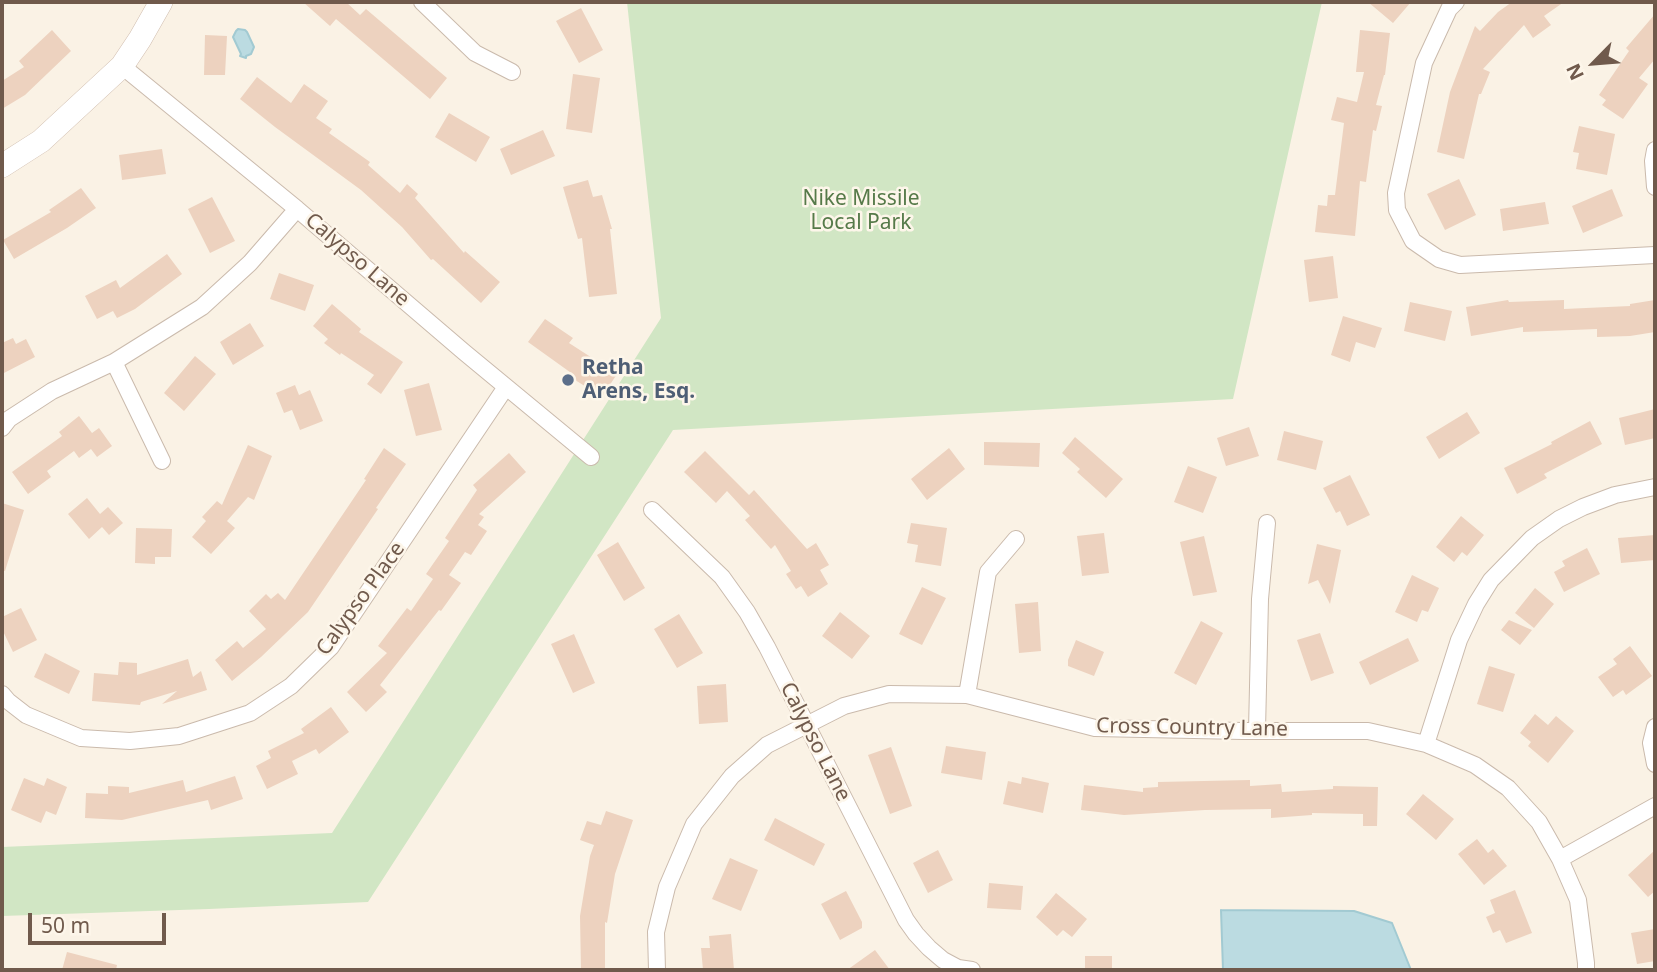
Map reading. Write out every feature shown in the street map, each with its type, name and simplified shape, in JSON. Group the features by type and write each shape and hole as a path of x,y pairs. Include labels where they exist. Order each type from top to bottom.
{"street":[{"path":"2,166 41,141 122,66 161,2"},
{"path":"422,2 475,53 512,72"},
{"path":"1456,2 1449,9 1424,63 1395,193 1397,210 1413,241 1439,259 1460,265 1655,255"},
{"name":"Calypso Lane","path":"122,66 297,209 591,457"},
{"path":"1655,150 1655,187"},
{"path":"2,428 9,419 52,391 114,362 202,307 250,263 297,209"},
{"path":"114,362 162,461"},
{"name":"Calypso Place","path":"2,694 26,715 80,738 130,741 179,736 250,713 291,686 331,647 506,387"},
{"path":"1426,744 1459,640 1491,580 1532,538 1559,519 1615,495 1655,487"},
{"name":"Calypso Lane","path":"652,510 722,577 747,612 906,920 916,934 943,960 958,968 972,970"},
{"path":"1257,730 1260,599 1268,523"},
{"path":"967,695 988,572 1016,539"},
{"name":"Cross Country Lane","path":"657,970 656,932 667,887 694,824 732,776 767,745 844,706 889,694 967,695 1095,728 1368,731 1426,744 1475,765 1508,788 1539,822 1560,859 1578,900 1586,970"},
{"path":"1655,727 1651,743 1655,764"},
{"path":"1560,859 1655,806"}],"green space":[{"name":"Nike Missile Local Park","path":"627,2 1322,2 1233,399 673,430 368,902 2,916 2,847 332,833 661,318"}],"water":[{"path":"238,29 247,32 254,47 246,58 240,56 233,37"},
{"path":"1221,910 1354,911 1392,923 1411,970 1223,970"}],"building":[{"path":"303,2 346,2 360,15 366,9 447,78 430,99 336,19 330,26"},
{"path":"1368,2 1411,2 1393,23"},
{"path":"1512,2 1564,2 1544,16 1551,25 1533,38 1524,25 1483,69 1490,72 1479,94 1464,159 1437,152 1450,92 1475,26 1480,31"},
{"path":"581,8 603,50 579,63 556,21"},
{"path":"1655,14 1655,59 1639,78 1648,84 1623,119 1602,105 1606,100 1599,95 1629,51 1626,48"},
{"path":"52,30 71,51 25,95 2,109 2,81 24,67 19,61"},
{"path":"1360,30 1390,33 1385,75 1376,105 1382,106 1376,131 1373,130 1366,182 1360,181 1355,236 1315,232 1318,205 1327,206 1328,195 1335,195 1344,123 1331,120 1337,97 1357,102 1364,72 1356,72"},
{"path":"205,35 227,36 225,75 204,75"},
{"path":"573,74 600,78 592,133 566,129"},
{"path":"257,77 291,103 304,84 328,101 316,118 332,129 329,133 370,162 368,165 400,193 407,184 418,194 415,198 464,253 465,251 500,282 481,303 431,260 402,227 361,190 240,99"},
{"path":"449,113 490,137 476,162 435,137"},
{"path":"1579,126 1615,134 1607,175 1576,169 1579,153 1573,152"},
{"path":"543,130 555,156 511,175 500,149"},
{"path":"162,149 166,174 122,180 119,155"},
{"path":"1459,179 1476,215 1445,230 1427,194"},
{"path":"588,180 593,197 602,195 612,229 617,294 589,297 582,238 578,239 563,187"},
{"path":"81,188 96,208 14,259 3,240 51,212 49,210"},
{"path":"1612,189 1623,216 1583,233 1572,206"},
{"path":"212,197 235,241 210,253 188,209"},
{"path":"1545,202 1549,224 1503,231 1500,209"},
{"path":"167,254 182,274 135,309 117,318 113,311 97,319 85,296 116,280 120,288"},
{"path":"1333,256 1338,298 1309,302 1304,260"},
{"path":"279,273 314,285 305,311 270,299"},
{"path":"1508,300 1564,300 1564,309 1630,306 1655,300 1655,332 1597,337 1597,329 1523,332 1523,327 1471,336 1466,307"},
{"path":"1410,302 1452,311 1445,341 1404,331"},
{"path":"332,304 361,329 359,332 403,362 381,394 367,384 374,375 324,343 328,339 313,326"},
{"path":"1343,316 1382,328 1375,348 1356,342 1350,362 1331,355"},
{"path":"545,319 573,338 569,343 617,374 602,397 572,378 574,375 528,342"},
{"path":"250,323 264,346 233,365 220,342"},
{"path":"13,338 16,344 26,339 35,357 2,374 2,343"},
{"path":"195,356 216,374 184,411 164,393"},
{"path":"429,383 442,430 416,436 404,390"},
{"path":"295,385 299,395 310,390 323,421 300,430 292,410 284,413 276,393"},
{"path":"1655,409 1655,438 1625,445 1619,418"},
{"path":"1467,412 1480,433 1439,459 1426,437"},
{"path":"79,416 92,433 99,428 112,446 97,457 91,449 79,458 74,451 47,471 51,477 28,494 12,472 62,436 59,432"},
{"path":"1590,421 1602,444 1544,474 1547,478 1517,494 1504,468"},
{"path":"1249,427 1259,456 1226,466 1217,438"},
{"path":"1284,431 1323,441 1316,470 1277,460"},
{"path":"1075,437 1123,479 1106,498 1077,472 1080,469 1062,453"},
{"path":"984,442 1040,443 1039,467 984,465"},
{"path":"248,445 272,456 254,500 248,497 227,521 235,528 211,554 192,537 206,521 202,517 217,501 222,505"},
{"path":"384,448 406,464 376,508 378,509 308,612 232,681 215,660 237,641 243,648 266,629 249,611 266,594 271,599 278,593 285,600 366,480 364,479"},
{"path":"949,448 965,469 927,500 911,479"},
{"path":"705,451 749,495 754,490 807,549 816,543 829,565 820,570 828,584 808,597 801,586 796,589 786,574 791,571 775,545 771,549 745,520 750,516 727,491 716,503 684,472"},
{"path":"509,453 526,472 479,514 484,517 478,525 487,531 471,555 465,552 449,575 461,583 380,685 387,692 366,712 347,692 387,653 378,646 407,608 411,611 433,579 426,574 449,541 445,538 477,490 473,485"},
{"path":"1188,466 1217,477 1203,513 1174,502"},
{"path":"1350,475 1370,515 1347,526 1340,511 1336,513 1323,488"},
{"path":"87,498 100,514 108,507 123,523 109,535 102,527 89,539 68,514"},
{"path":"2,503 24,510 5,571 2,570"},
{"path":"1461,516 1484,535 1467,556 1462,552 1454,562 1436,547"},
{"path":"911,523 947,528 941,566 915,562 918,545 907,543"},
{"path":"136,528 172,529 171,557 155,557 155,564 135,563"},
{"path":"1104,533 1109,573 1082,576 1077,536"},
{"path":"1655,535 1655,560 1621,563 1618,538"},
{"path":"1204,536 1217,592 1193,596 1180,542"},
{"path":"618,542 645,588 624,601 597,555"},
{"path":"1317,544 1341,550 1330,604 1318,580 1308,584"},
{"path":"1587,548 1600,574 1564,592 1554,572 1565,566 1562,561"},
{"path":"1412,575 1439,588 1428,612 1422,610 1417,622 1395,612"},
{"path":"922,587 946,598 922,645 899,634"},
{"path":"1535,588 1554,604 1534,628 1515,613"},
{"path":"1038,602 1041,651 1019,653 1015,604"},
{"path":"21,608 37,640 13,652 2,629 2,617"},
{"path":"840,612 870,636 852,659 822,636"},
{"path":"679,614 703,653 677,668 654,629"},
{"path":"1509,620 1532,630 1520,645 1501,630"},
{"path":"1201,621 1223,633 1196,685 1174,673"},
{"path":"1320,633 1334,673 1311,681 1297,640"},
{"path":"574,634 595,683 573,693 551,644"},
{"path":"1408,638 1419,661 1370,685 1359,662"},
{"path":"1076,640 1104,652 1094,676 1068,666"},
{"path":"1630,646 1652,676 1626,695 1623,690 1613,697 1598,677 1617,664 1613,659"},
{"path":"45,653 80,671 69,694 34,677"},
{"path":"188,659 193,677 201,671 207,690 162,704 177,691 141,702 140,705 92,701 94,673 118,675 119,662 137,663 137,675"},
{"path":"1489,666 1515,674 1503,712 1477,704"},
{"path":"726,684 728,722 699,724 697,686"},
{"path":"331,707 349,732 319,754 316,749 292,761 298,774 267,789 256,766 271,758 268,751 304,733 301,729"},
{"path":"1535,714 1548,725 1556,716 1574,731 1548,763 1528,746 1531,742 1520,733"},
{"path":"946,746 986,752 982,780 941,773"},
{"path":"891,747 912,806 890,814 868,755"},
{"path":"235,776 243,799 211,810 208,800 122,820 85,818 86,793 108,794 108,786 129,787 129,793 183,780 186,792"},
{"path":"1022,777 1049,783 1043,813 1003,804 1008,781 1021,784"},
{"path":"24,778 44,786 47,778 67,787 56,815 46,811 41,823 11,810"},
{"path":"1250,780 1250,786 1281,784 1282,792 1333,789 1333,786 1378,787 1377,826 1363,826 1363,814 1312,813 1271,818 1271,809 1124,815 1081,810 1084,785 1143,792 1143,788 1158,787 1158,782"},
{"path":"1423,794 1454,819 1436,840 1406,814"},
{"path":"606,811 633,820 615,874 607,923 605,922 605,970 581,970 580,916 594,845 580,840 587,821 601,825"},
{"path":"775,818 825,844 814,866 764,840"},
{"path":"1477,839 1488,853 1493,849 1507,866 1484,885 1458,854"},
{"path":"938,850 953,880 928,893 913,863"},
{"path":"1655,850 1655,891 1648,897 1628,875"},
{"path":"730,858 758,870 741,911 712,899"},
{"path":"989,883 1023,886 1021,910 987,908"},
{"path":"1515,890 1532,933 1506,943 1500,930 1493,933 1486,917 1495,913 1490,900"},
{"path":"846,891 862,922 862,928 840,940 821,904"},
{"path":"1056,893 1087,919 1072,937 1063,930 1057,936 1036,917"},
{"path":"1655,929 1655,961 1637,964 1631,933"},
{"path":"731,934 734,970 703,970 701,948 710,948 709,936"},
{"path":"875,950 890,970 847,970"},
{"path":"67,952 117,965 116,970 62,970"},
{"path":"1085,956 1112,956 1112,970 1085,970"}],"place":[{"name":"Retha Arens, Esq.","path":"568,380"}]}
